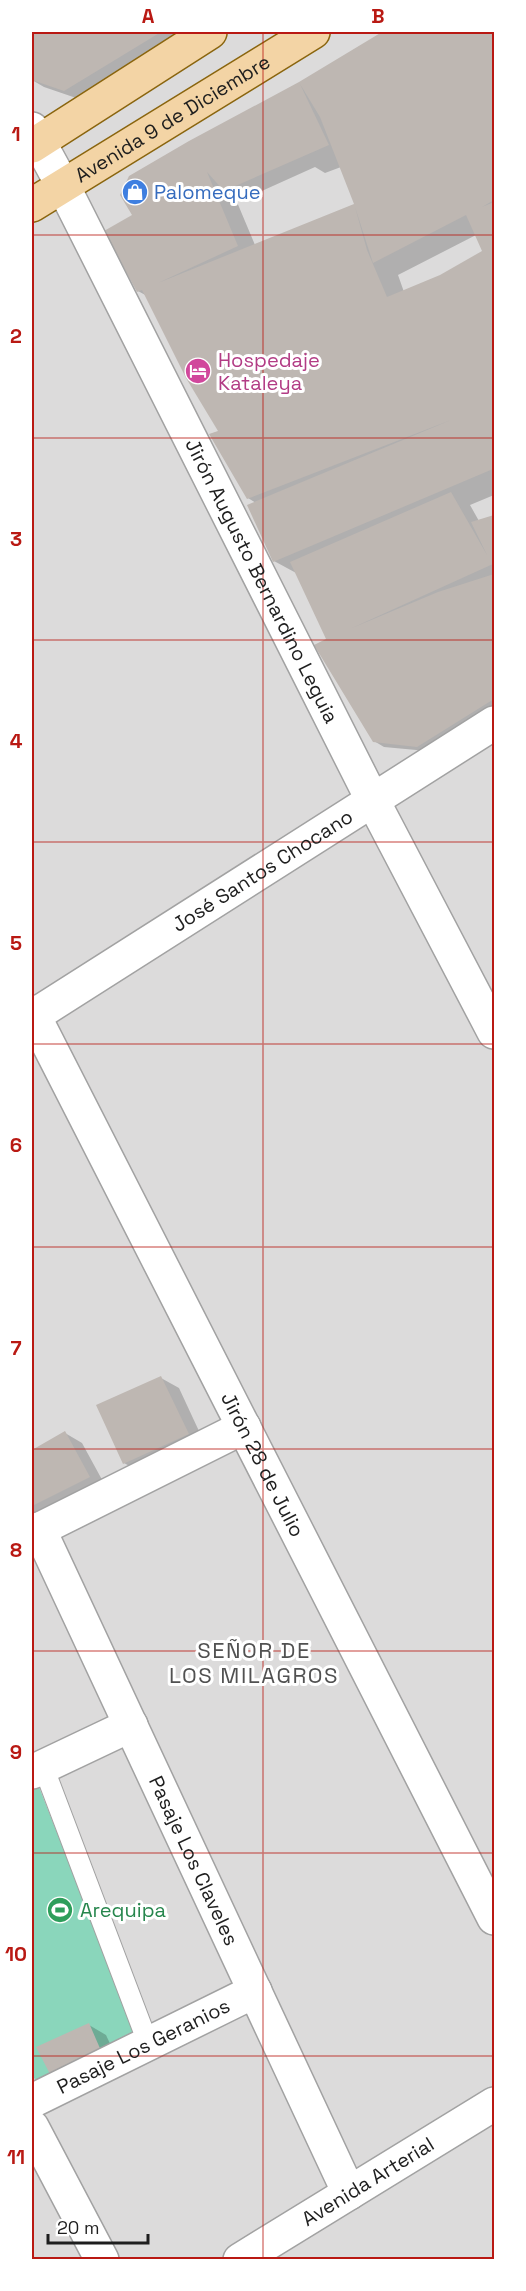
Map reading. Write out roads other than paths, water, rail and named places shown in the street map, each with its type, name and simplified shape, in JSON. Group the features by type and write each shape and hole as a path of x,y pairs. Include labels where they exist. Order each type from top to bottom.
{"main road":[{"path":"34,139 210,32"},
{"name":"Avenida 9 de Diciembre","path":"32,205 313,32"}],"street":[{"name":"Jirón Augusto Bernardino Leguia","path":"34,139 63,186 373,801 495,1032"},
{"name":"José Santos Chocano","path":"32,1015 495,723"},
{"name":"Jirón 28 de Julio","path":"32,1015 495,1918"},
{"path":"35,1531 244,1427"},
{"name":"Pasaje Los Claveles","path":"35,1531 131,1725 349,2193"},
{"path":"37,1769 131,1725"},
{"name":"Pasaje Los Geranios","path":"32,2101 255,1991"},
{"name":"Avenida Arterial","path":"240,2259 495,2104"},
{"path":"32,2127 102,2259"}],"lane":[{"path":"37,1769 148,2043"}],"place":[{"name":"Palomeque","path":"135,192"},
{"name":"Hospedaje Kataleya","path":"198,371"},
{"name":"Arequipa","path":"60,1910"}],"district":[{"name":"SEÑOR DE LOS MILAGROS","path":"254,1662"}]}
